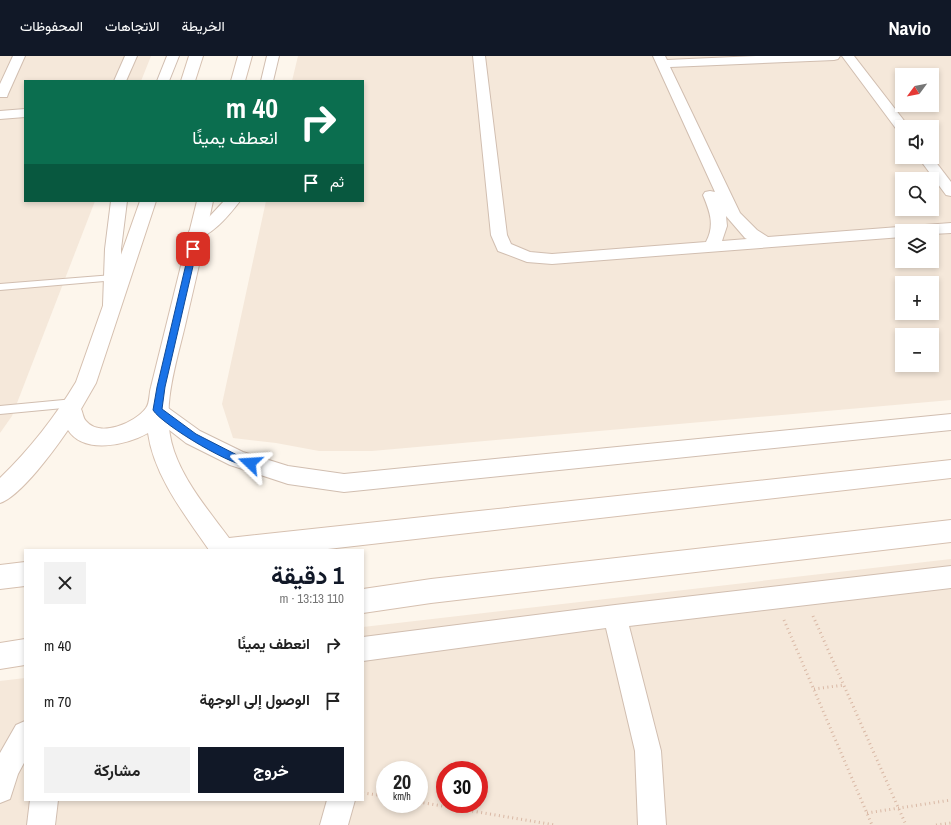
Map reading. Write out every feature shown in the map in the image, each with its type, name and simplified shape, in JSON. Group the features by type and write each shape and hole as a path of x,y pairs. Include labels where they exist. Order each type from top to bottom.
{"main road":[{"path":"188,80 196,56"},
{"path":"238,80 245,56"},
{"path":"0,493 28,465 52,437 86,384 148,202"},
{"path":"205,202 196,234 157,410 159,435 164,457 175,478 222,549"},
{"path":"73,406 72,419 76,427 84,433 108,437 136,429 150,419 157,410"},
{"path":"232,549 951,469"},
{"path":"364,601 431,591 951,531"},
{"path":"0,577 24,574"},
{"path":"0,656 24,652"}],"street":[{"path":"2,94 19,56"},
{"path":"120,80 132,56"},
{"path":"163,80 173,56"},
{"path":"267,80 273,56"},
{"path":"479,56 499,236 504,248 527,257 552,259 895,233"},
{"path":"648,56 720,217 718,231 711,247"},
{"path":"764,242 751,234 733,215 661,60 834,56"},
{"path":"848,56 897,120"},
{"path":"0,115 24,113"},
{"path":"930,164 951,192"},
{"path":"112,309 114,249 119,202"},
{"path":"196,234 218,218 231,202"},
{"path":"939,229 951,228"},
{"path":"157,410 193,437 237,459 288,475 344,483 951,422"},
{"path":"364,648 615,616 951,577"},
{"path":"615,616 648,750 652,825"},
{"path":"0,789 6,769 24,736"},
{"path":"41,825 44,801"},
{"path":"334,825 341,801"}],"lane":[{"path":"0,287 113,278"},
{"path":"0,410 73,406"}],"path":[{"path":"804,594 906,825"},
{"path":"774,597 872,825"},
{"path":"814,690 844,685"},
{"path":"364,793 376,795"},
{"path":"867,813 951,800"},
{"path":"428,804 555,825"},
{"path":"936,825 951,823"}],"shaded area":[{"path":"0,56 151,56 141,80 24,80 24,202 95,202 12,416 0,433"},
{"path":"298,56 951,56 951,400 372,451 319,451 276,443 233,438 222,404 266,202 364,202 364,80 292,80"},
{"path":"951,559 951,825 0,825 0,681 24,678 24,801 364,801 364,627"}],"route":[{"path":"193,249 157,410 193,437 237,459 250,463"}]}
